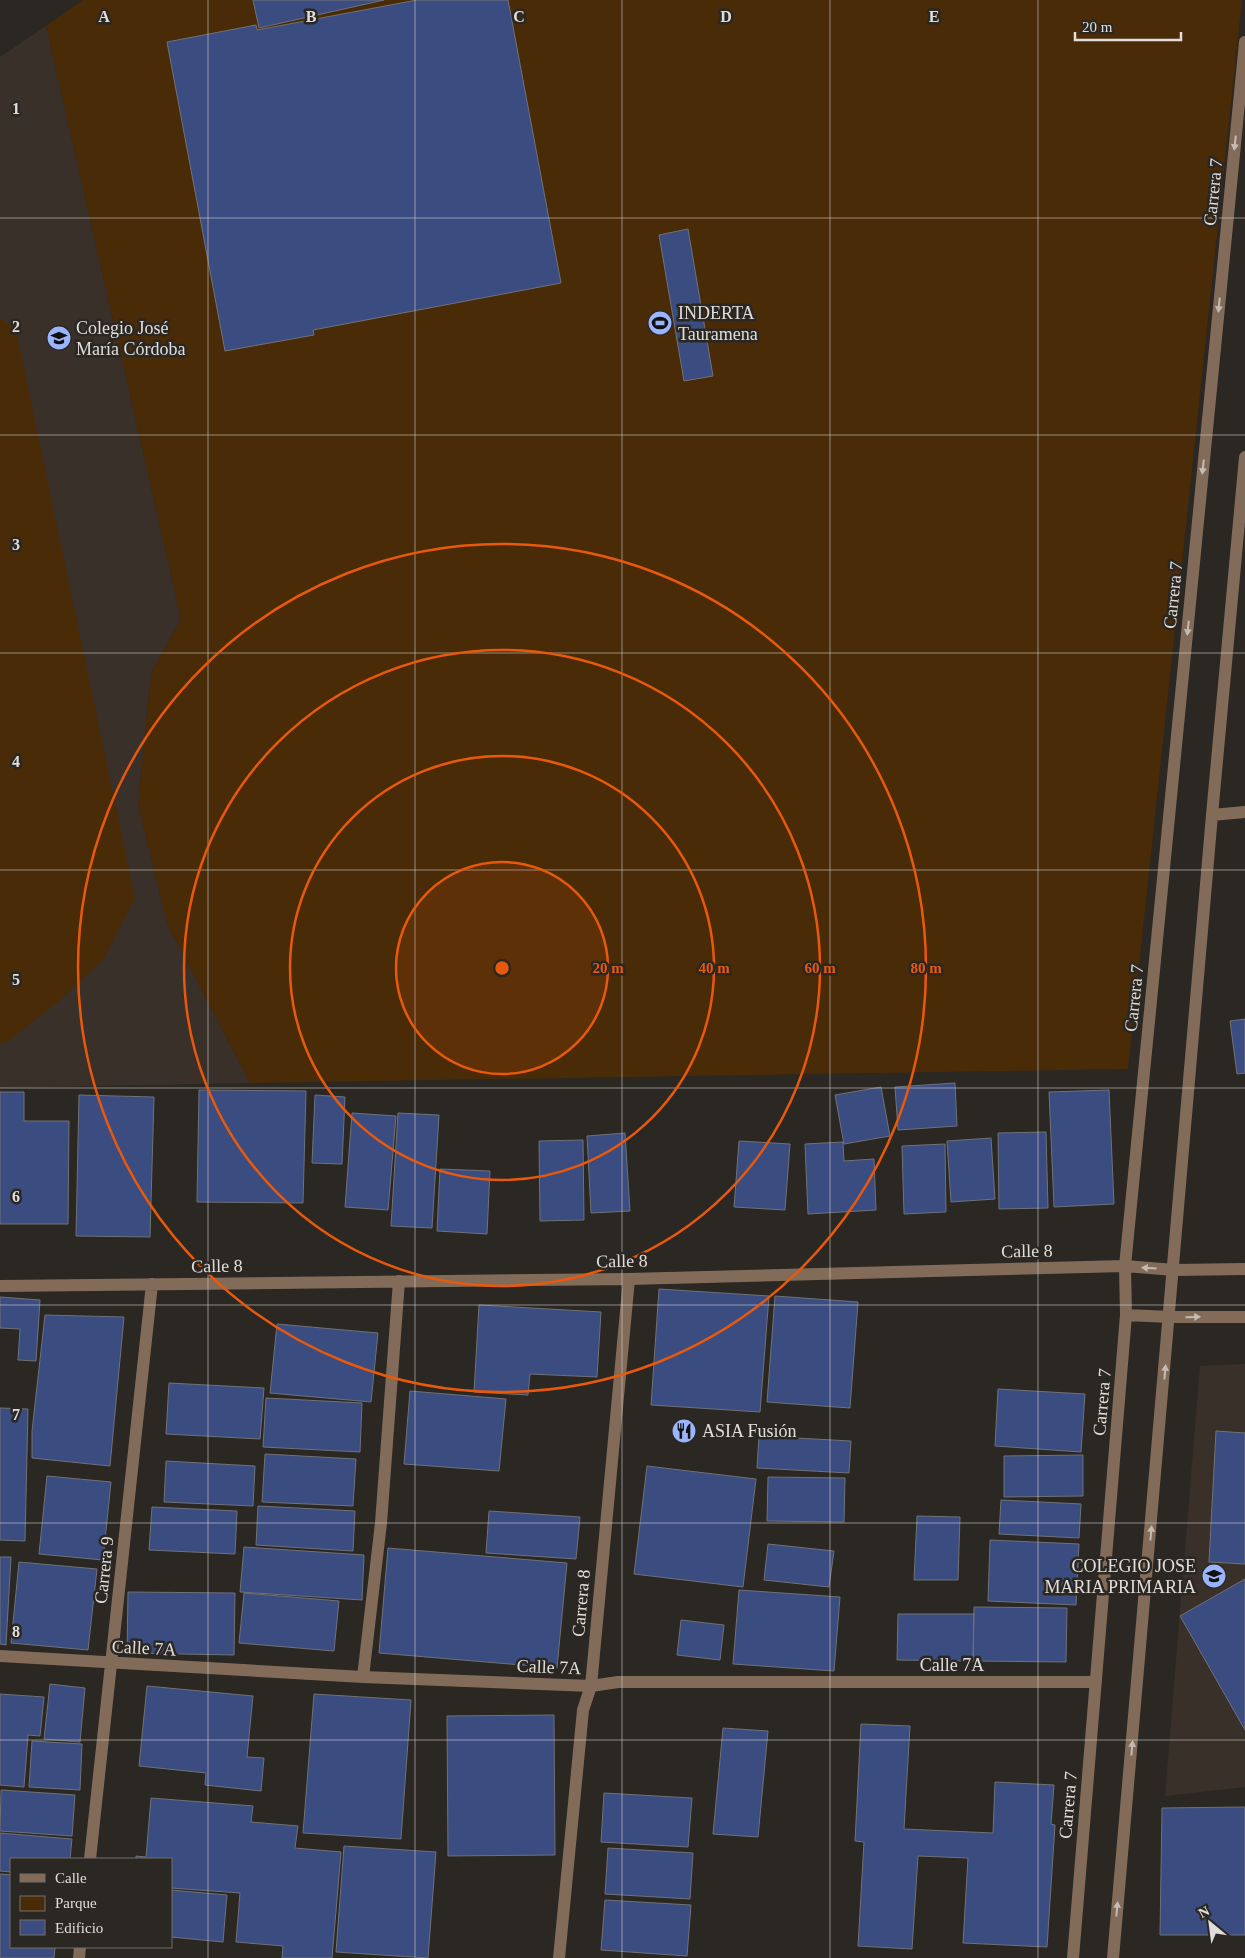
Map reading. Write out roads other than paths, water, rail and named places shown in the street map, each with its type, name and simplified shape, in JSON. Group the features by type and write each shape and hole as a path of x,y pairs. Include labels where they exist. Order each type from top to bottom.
{"street":[{"name":"Carrera 7","path":"1073,1958 1126,1314 1125,1266 1245,42"},
{"path":"1113,1958 1212,815 1245,457"},
{"path":"1212,815 1245,812"},
{"name":"Calle 8","path":"0,1286 629,1279 1125,1266 1174,1270 1245,1269"},
{"name":"Carrera 8","path":"559,1958 583,1710 591,1686 629,1279"},
{"path":"363,1677 381,1523 399,1281"},
{"name":"Carrera 9","path":"90,1858 152,1284"},
{"path":"1126,1314 1170,1317 1245,1316"},
{"name":"Calle 7A","path":"0,1656 111,1664 363,1677 591,1686 618,1682 1096,1682"}],"place":[{"name":"INDERTA Tauramena","path":"660,323"},
{"name":"Colegio José María Córdoba","path":"59,338"},
{"name":"ASIA Fusión","path":"684,1431"},
{"name":"COLEGIO JOSE MARIA PRIMARIA","path":"1214,1576"}]}
